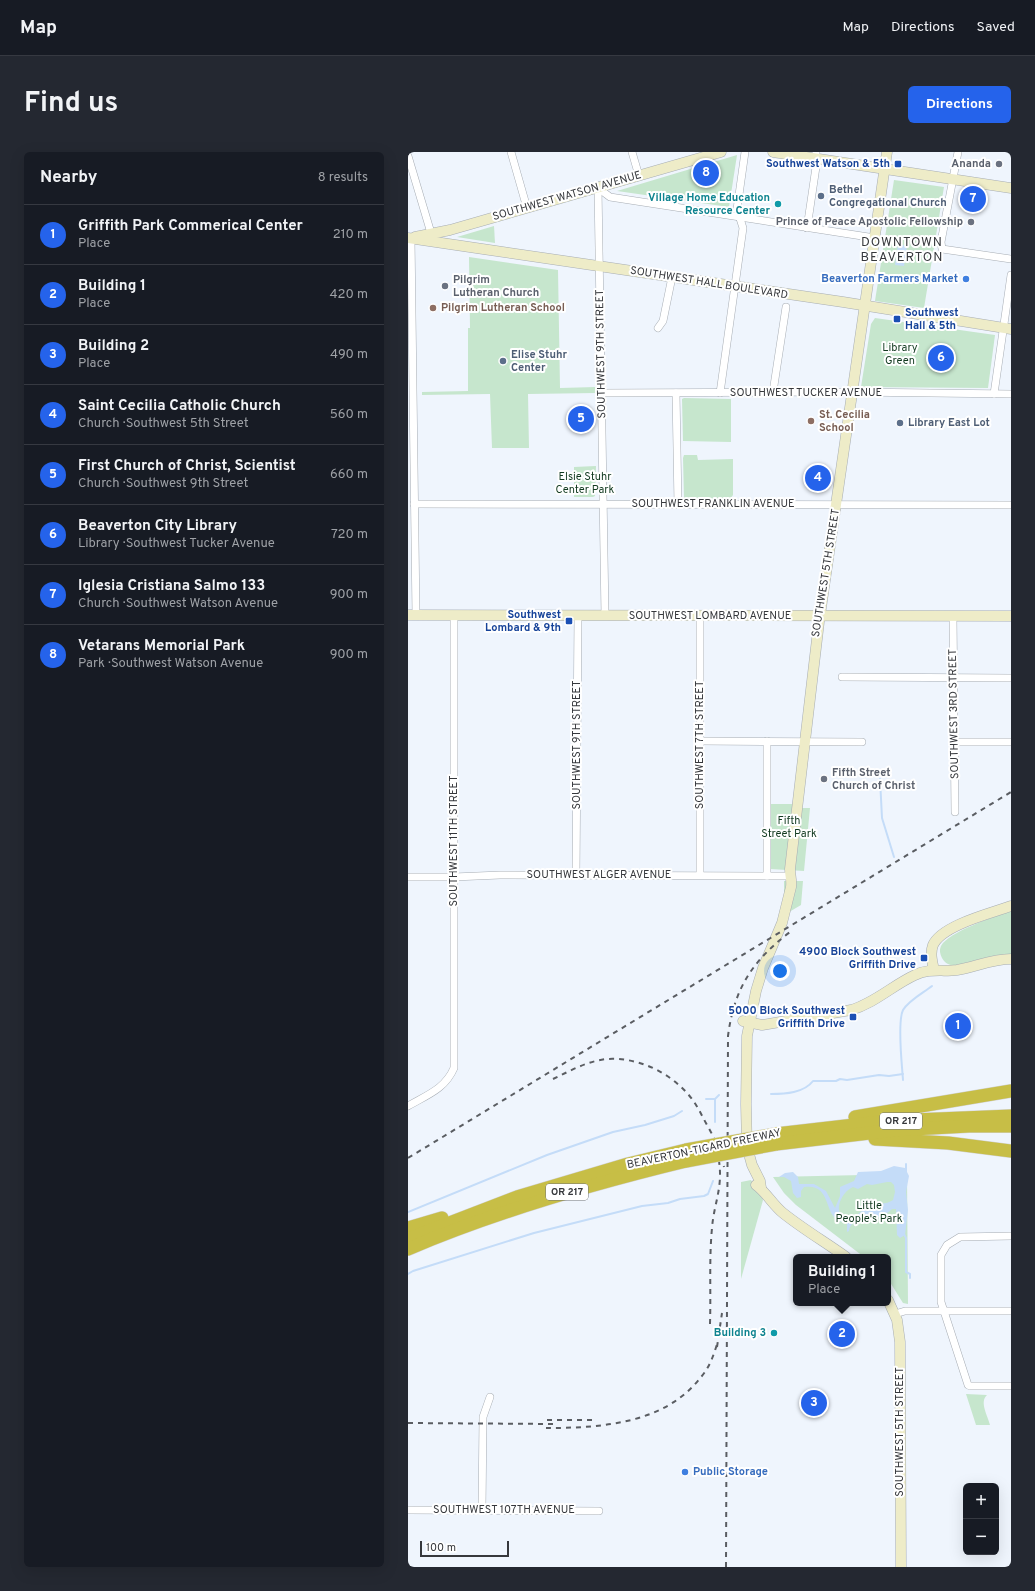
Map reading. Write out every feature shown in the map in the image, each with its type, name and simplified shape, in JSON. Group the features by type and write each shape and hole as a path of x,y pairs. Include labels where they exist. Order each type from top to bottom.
{"highway":[{"path":"792,1131 807,1125 1011,1091"},
{"name":"BEAVERTON-TIGARD FREEWAY","path":"776,1139 792,1131 889,1121 1011,1116"},
{"name":"BEAVERTON-TIGARD FREEWAY","path":"408,1239 517,1197 572,1179 776,1139 895,1130 969,1126 1011,1126"},
{"path":"852,1134 864,1139 948,1143 1011,1152"},
{"name":"BEAVERTON-TIGARD FREEWAY","path":"408,1249 437,1237 519,1208 686,1156"},
{"path":"408,1228 451,1216 464,1217"},
{"path":"408,1258 440,1242 451,1232"}],"street":[{"path":"511,152 527,208"},
{"path":"632,152 639,176"},
{"name":"SOUTHWEST WATSON AVENUE","path":"411,238 466,226 639,176 705,154 721,152"},
{"path":"720,393 743,228 737,209 745,152"},
{"path":"773,152 816,155 884,169 1011,188"},
{"name":"SOUTHWEST 5TH STREET","path":"842,1254 783,1213 771,1202 760,1188 754,1184 744,1158 741,1140 740,1050 755,973 773,931 782,905 787,880 790,876 804,741 820,616 887,152"},
{"path":"958,152 941,247 944,251 1011,259"},
{"path":"807,228 816,167 816,155"},
{"path":"408,156 431,233"},
{"path":"598,188 610,197 875,238"},
{"name":"SOUTHWEST 9TH STREET","path":"598,188 605,615"},
{"path":"466,226 462,237 466,246"},
{"path":"411,238 410,339 414,504 411,526 412,615"},
{"name":"SOUTHWEST HALL BOULEVARD","path":"411,238 735,286 1007,329"},
{"path":"994,394 1007,329 1011,275"},
{"path":"658,328 663,321 672,277"},
{"path":"773,392 786,307"},
{"name":"SOUTHWEST TUCKER AVENUE","path":"602,394 773,392 1011,394"},
{"path":"676,393 678,505"},
{"name":"SOUTHWEST FRANKLIN AVENUE","path":"414,504 1011,505"},
{"name":"SOUTHWEST LOMBARD AVENUE","path":"412,615 1011,616"},
{"name":"SOUTHWEST 11TH STREET","path":"408,1106 442,1086 449,1078 454,1068 454,615"},
{"name":"SOUTHWEST 9TH STREET","path":"576,876 578,615"},
{"name":"SOUTHWEST 7TH STREET","path":"700,616 700,876"},
{"name":"SOUTHWEST 3RD STREET","path":"953,616 955,812"},
{"path":"842,677 953,679 1011,678"},
{"path":"700,741 862,742"},
{"path":"767,741 767,876"},
{"path":"955,742 1011,742"},
{"name":"SOUTHWEST ALGER AVENUE","path":"408,876 790,876"},
{"path":"934,970 932,950 934,943 938,938 968,920 1011,906"},
{"path":"746,1021 762,1025 851,1010 865,1005 917,974 934,970 957,970 993,961 1011,959"},
{"path":"1011,1236 960,1237 947,1244 941,1255 941,1302 970,1386 1011,1386"},
{"name":"SOUTHWEST 5TH STREET","path":"891,1306 899,1326 900,1342 900,1567"},
{"path":"895,1314 905,1311 1011,1311"},
{"path":"482,1510 484,1417 490,1397"},
{"name":"SOUTHWEST 107TH AVENUE","path":"408,1510 599,1511"}],"green space":[{"path":"737,155 729,207 617,191"},
{"path":"894,180 944,187 924,308 875,301"},
{"path":"494,226 495,243 457,237"},
{"path":"469,257 558,270 560,388 596,387 596,393 528,394 529,448 492,448 490,394 422,395 422,392 468,391 468,328 470,328"},
{"name":"Library Green","path":"875,318 995,335 988,388 861,387 871,324"},
{"path":"682,399 731,399 731,442 683,441"},
{"path":"684,455 697,455 698,460 733,459 733,495 730,499 684,498"},
{"name":"Elsie Stuhr Center Park","path":"596,466 595,496 574,497 574,467"},
{"name":"Fifth Street Park","path":"770,804 792,804 792,808 810,808 804,871 770,869"},
{"path":"784,881 803,881 801,905 784,915"},
{"path":"1011,911 1011,954 955,966 943,960 940,954 940,948 945,941 953,935 973,925"},
{"name":"Little People's Park","path":"907,1174 908,1304 903,1303 891,1284 891,1254 860,1254 796,1205 784,1193 773,1177"},
{"path":"751,1180 763,1200 741,1279 741,1182"},
{"path":"966,1394 987,1395 984,1405 990,1425 976,1425"}],"water":[{"path":"898,244 907,246 904,266 895,265"},
{"path":"894,1166 905,1168 909,1176 906,1192 908,1210 905,1235 900,1238 897,1235 896,1209 892,1209 886,1214 878,1217 856,1221 847,1232 847,1222 842,1222 834,1216 826,1199 819,1189 804,1187 801,1191 801,1197 797,1198 793,1193 791,1181 784,1177 779,1177 785,1173 793,1172 798,1177 799,1184 814,1184 826,1191 835,1208 840,1196 840,1187 854,1181 858,1172 881,1171","holes":["891,1182 894,1185 895,1192 893,1200 887,1203 869,1206 851,1217 841,1214 839,1205 841,1199 848,1190 853,1187 858,1189 867,1184 872,1185"]}],"waterway":[{"path":"880,779 882,818 894,857"},
{"path":"903,1080 900,1033 901,1016 903,1010 912,1000 932,986"},
{"path":"771,1094 794,1092 805,1088 813,1081 836,1081 840,1079 847,1080 879,1075 889,1076 903,1074"},
{"path":"706,1099 715,1099 719,1095"},
{"path":"715,1099 715,1122"},
{"path":"408,1212 547,1155 613,1132 645,1125 674,1116 682,1111"},
{"path":"906,1164 906,1172"},
{"path":"408,1274 413,1271 534,1233 642,1206 704,1196 708,1194 713,1181"},
{"path":"904,1234 906,1238 906,1272 910,1274 910,1278"}],"railway":[{"path":"408,1158 1011,792"},
{"path":"726,1567 728,1036 735,1004 747,977 765,954 790,932"},
{"path":"553,1079 586,1064 607,1059 631,1061 654,1068 675,1082 692,1099 715,1140 724,1167"},
{"path":"710,1324 711,1240 720,1179 719,1161"},
{"path":"717,1347 722,1313"},
{"path":"546,1428 588,1427 610,1424 651,1414 669,1405 686,1393 704,1373 711,1360 718,1341"},
{"path":"547,1420 597,1420"},
{"path":"408,1423 553,1424"}],"place":[{"name":"Southwest Watson & 5th","path":"898,164"},
{"name":"Ananda","path":"999,164"},
{"name":"Vetarans Memorial Park","path":"706,173"},
{"name":"Bethel Congregational Church","path":"821,196"},
{"name":"Iglesia Cristiana Salmo 133","path":"973,199"},
{"name":"Village Home Education Resource Center","path":"778,204"},
{"name":"Prince of Peace Apostolic Fellowship","path":"971,222"},
{"name":"Beaverton Farmers Market","path":"966,279"},
{"name":"Pilgrim Lutheran Church","path":"445,286"},
{"name":"Pilgrim Lutheran School","path":"433,308"},
{"name":"Southwest Hall & 5th","path":"897,319"},
{"name":"Beaverton City Library","path":"941,358"},
{"name":"Elise Stuhr Center","path":"503,361"},
{"name":"First Church of Christ, Scientist","path":"581,419"},
{"name":"St. Cecilia School","path":"811,421"},
{"name":"Library East Lot","path":"900,423"},
{"name":"Saint Cecilia Catholic Church","path":"818,478"},
{"name":"Southwest Lombard & 9th","path":"569,621"},
{"name":"Fifth Street Church of Christ","path":"824,779"},
{"name":"4900 Block Southwest Griffith Drive","path":"924,958"},
{"name":"5000 Block Southwest Griffith Drive","path":"853,1017"},
{"name":"Griffith Park Commerical Center","path":"958,1026"},
{"name":"Building 3","path":"774,1333"},
{"name":"Building 1","path":"842,1334"},
{"name":"Building 2","path":"814,1403"},
{"name":"Public Storage","path":"685,1472"}],"district":[{"name":"DOWNTOWN BEAVERTON","path":"902,250"}]}
